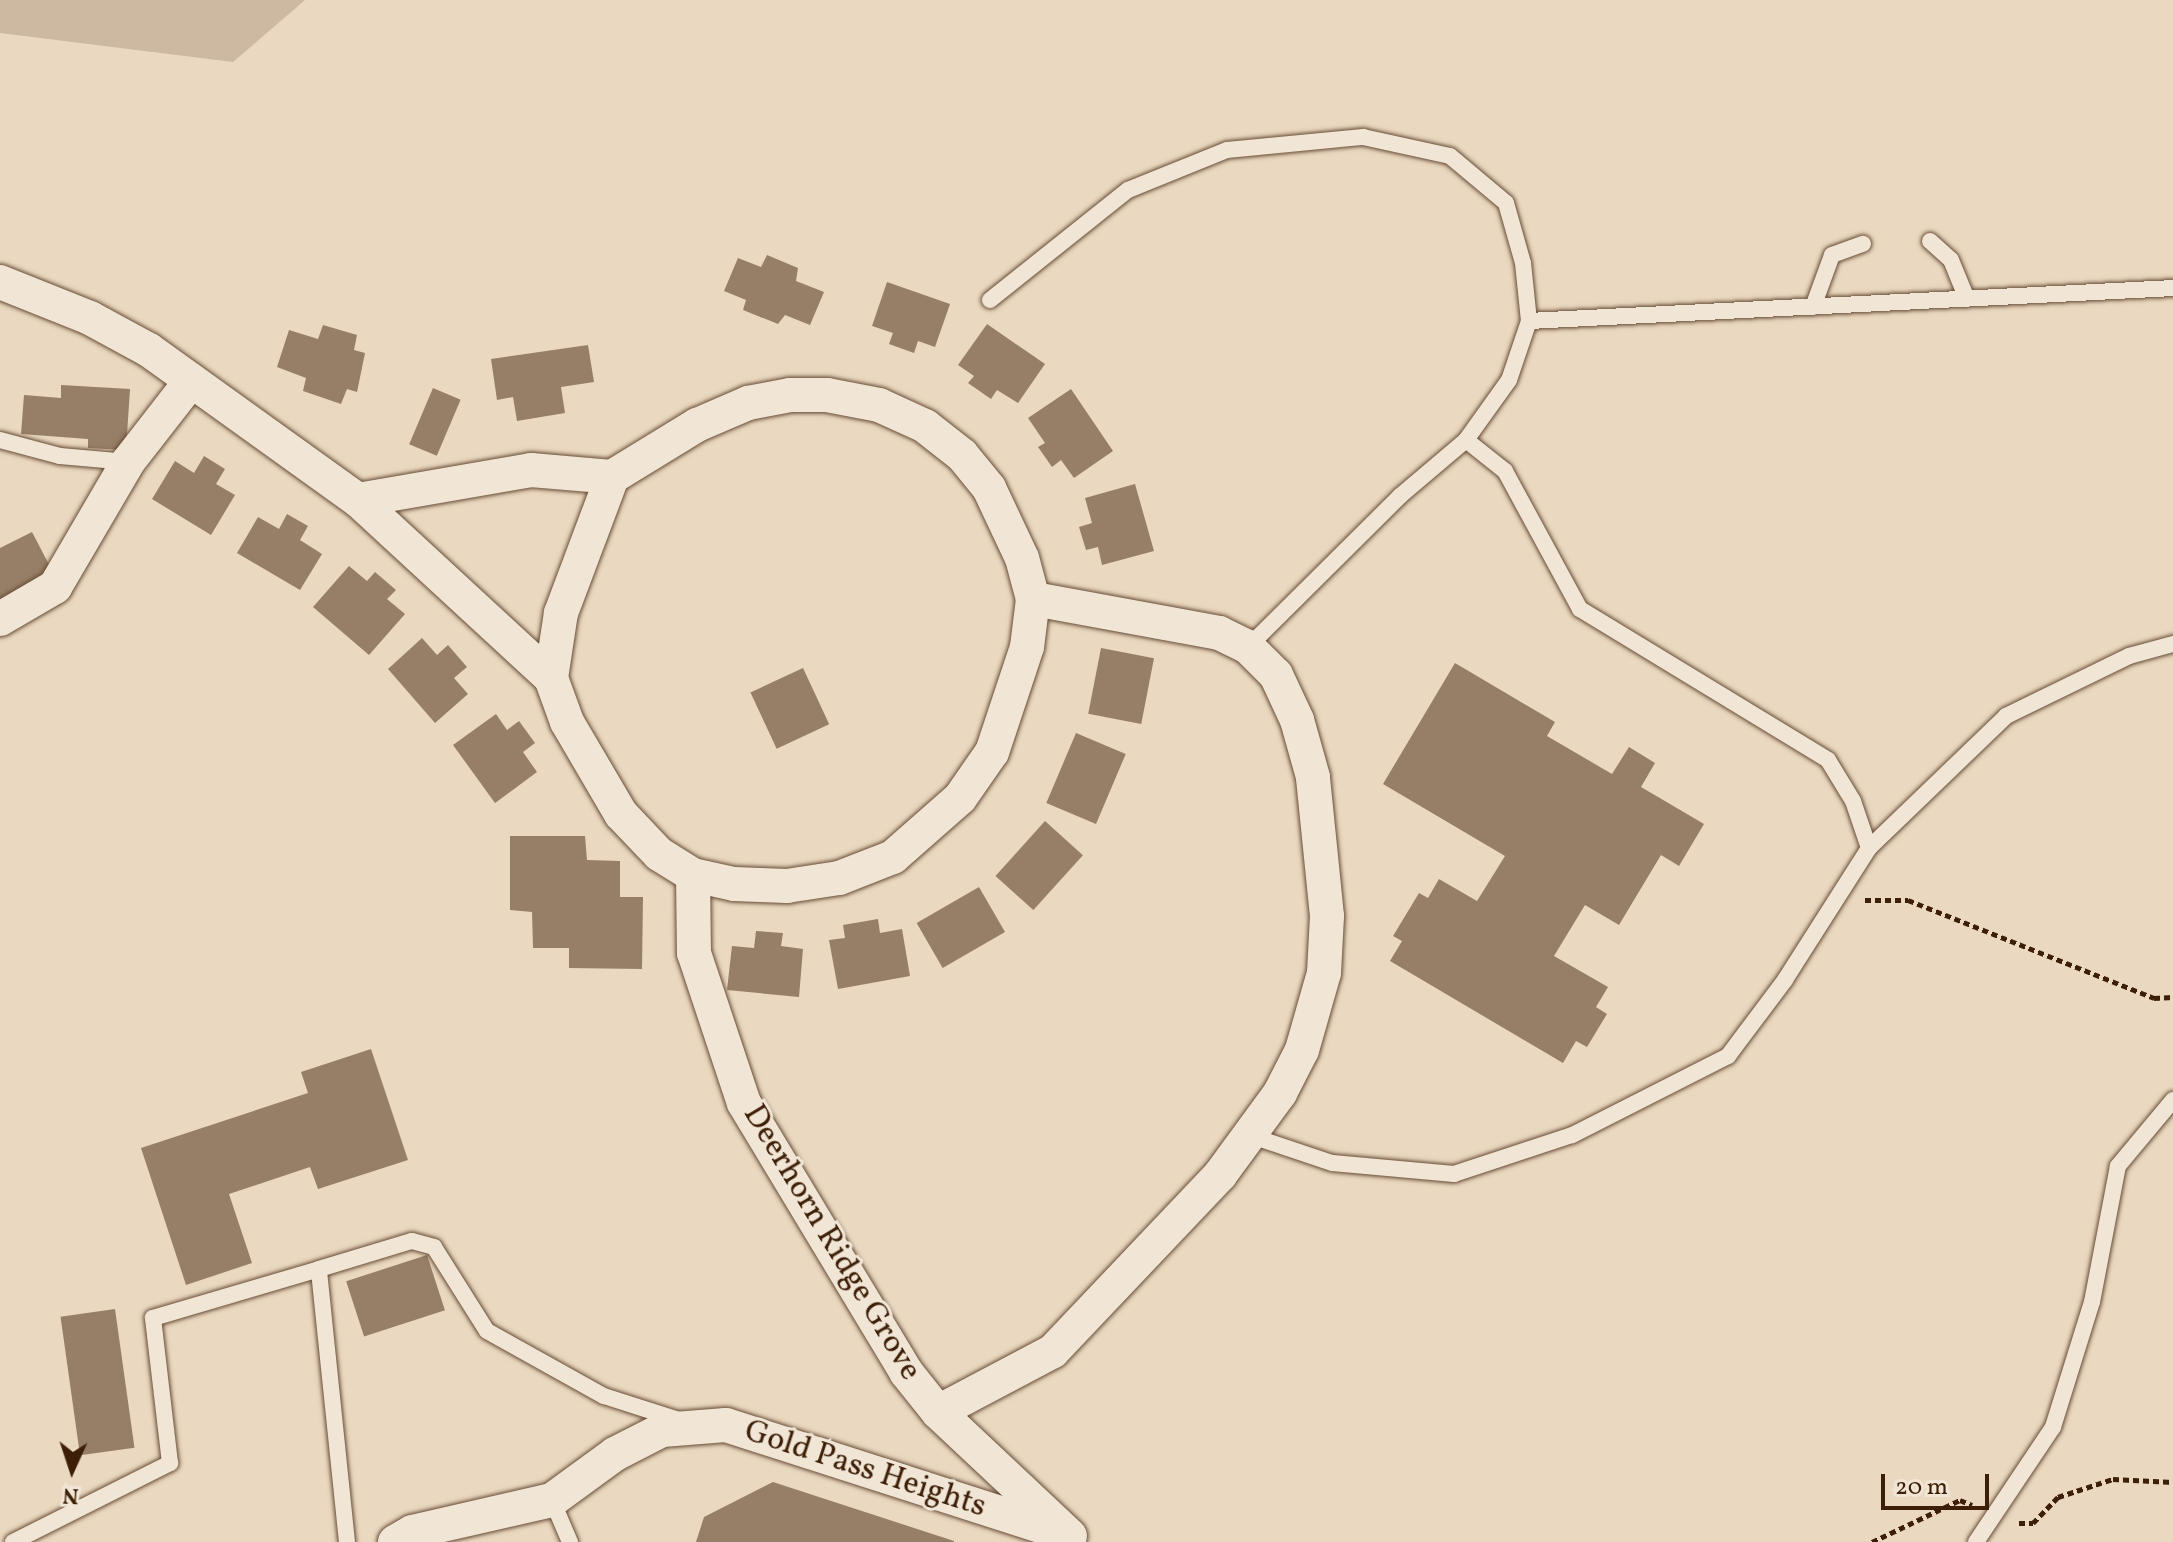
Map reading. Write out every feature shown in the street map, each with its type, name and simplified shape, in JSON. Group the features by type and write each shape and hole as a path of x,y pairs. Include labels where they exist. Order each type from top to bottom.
{"street":[{"path":"0,282 90,318 149,350 358,500 551,678 567,722 621,814 659,854 693,875 734,884 787,886 839,878 893,857 930,829 960,798 992,752 1027,647 1033,599 1022,558 989,488 962,455 925,426 879,405 815,395 748,403 697,425 612,477 531,470 358,500"},
{"path":"0,619 55,587 128,462 191,381"},
{"path":"551,678 561,613 612,477"},
{"path":"938,1412 1053,1351 1252,1136 1280,1093 1315,1013 1324,973 1327,916 1313,777 1297,720 1276,675 1248,647 1219,633 1033,599"},
{"name":"Deerhorn Ridge Grove","path":"693,875 694,953 744,1103 906,1372 938,1412 1079,1539"},
{"name":"Gold Pass Heights","path":"395,1542 412,1532 552,1500 615,1454 662,1430 726,1425 1079,1539"}],"lane":[{"path":"990,300 1128,190 1227,150 1363,137 1450,156 1506,203 1523,263 1529,321 1509,380 1466,440 1400,496 1248,647"},
{"path":"1930,241 1951,260 1967,299"},
{"path":"1813,307 1832,255 1863,244"},
{"path":"1529,321 2173,288"},
{"path":"0,440 60,456 128,462"},
{"path":"1466,440 1505,471 1580,609 1828,760 1853,801 1869,848"},
{"path":"1252,1136 1332,1163 1454,1174 1572,1135 1728,1056 1785,980 1833,900 1869,848 2006,716 2129,656 2173,644"},
{"path":"1976,1542 2053,1427 2092,1302 2118,1166 2173,1100"},
{"path":"13,1542 170,1463 153,1318 412,1241 434,1247 487,1331 604,1396 704,1428"},
{"path":"319,1269 347,1542"},
{"path":"552,1500 570,1542"}],"path":[{"path":"1833,900 1908,900 2154,998 2173,997"}],"shaded area":[{"path":"0,0 305,0 233,62 0,33"}],"building":[{"path":"767,255 798,268 796,281 824,292 810,325 785,315 778,324 743,310 746,300 724,291 738,258 761,267"},
{"path":"887,282 950,304 935,347 918,341 914,353 889,344 893,333 872,326"},
{"path":"987,324 1045,364 1018,403 997,390 991,399 968,383 974,376 958,365"},
{"path":"323,325 357,335 354,350 365,353 357,392 347,389 341,404 303,391 306,378 277,367 289,330 318,339"},
{"path":"588,345 594,382 561,387 565,413 517,421 513,397 497,400 491,359"},
{"path":"61,385 130,389 126,450 88,448 88,439 21,434 24,395 61,398"},
{"path":"433,388 461,400 437,456 409,444"},
{"path":"1071,389 1113,451 1074,478 1061,460 1052,467 1038,447 1045,443 1028,418"},
{"path":"204,456 225,469 216,484 235,495 211,535 152,499 175,461 194,473"},
{"path":"1135,484 1154,551 1102,565 1098,547 1086,550 1079,527 1092,523 1085,498"},
{"path":"287,514 308,526 300,540 322,554 300,590 237,553 258,517 279,529"},
{"path":"32,532 56,578 0,606 0,548"},
{"path":"349,566 367,581 375,572 396,590 387,599 405,614 369,655 313,607"},
{"path":"422,638 437,655 448,645 467,667 454,678 468,694 435,723 388,669"},
{"path":"1101,648 1154,658 1141,724 1088,714"},
{"path":"1455,663 1555,722 1547,736 1612,774 1629,747 1655,763 1641,787 1704,824 1679,866 1661,855 1619,925 1585,905 1554,956 1608,987 1596,1007 1607,1014 1587,1047 1576,1041 1563,1063 1390,961 1402,941 1393,936 1419,893 1428,898 1439,879 1477,901 1505,856 1383,784"},
{"path":"803,668 829,724 777,749 750,693"},
{"path":"496,714 507,730 519,721 535,743 523,752 537,772 495,803 453,745"},
{"path":"1076,733 1126,754 1096,824 1046,803"},
{"path":"1045,821 1083,855 1033,910 995,876"},
{"path":"510,836 585,836 587,860 620,861 620,897 643,897 642,969 569,968 569,948 533,948 532,912 510,910"},
{"path":"979,887 1005,932 943,968 917,923"},
{"path":"878,919 880,933 902,929 910,976 838,989 829,940 845,938 843,925"},
{"path":"756,931 783,933 781,946 803,949 799,997 727,990 732,946 754,948"},
{"path":"371,1049 408,1160 318,1189 310,1167 229,1194 252,1263 186,1285 141,1148 308,1093 301,1072"},
{"path":"427,1255 445,1310 364,1336 346,1281"},
{"path":"115,1309 134,1448 80,1455 61,1317"},
{"path":"773,1482 954,1542 696,1542 704,1517"}]}
